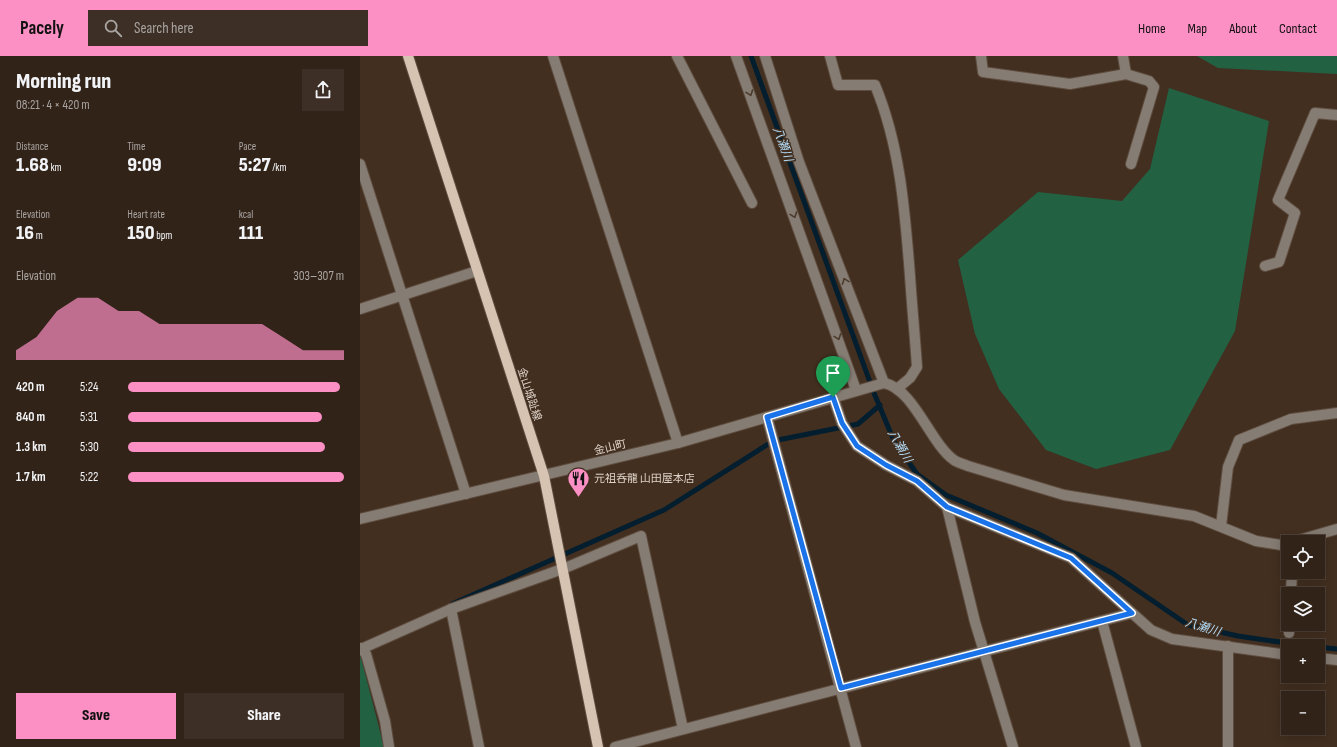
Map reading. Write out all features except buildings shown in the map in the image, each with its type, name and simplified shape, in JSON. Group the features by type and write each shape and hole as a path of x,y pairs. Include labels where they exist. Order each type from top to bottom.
{"main road":[{"name":"金山城趾線","path":"408,56 544,476 598,747"}],"street":[{"path":"553,56 678,443"},
{"path":"677,56 752,203"},
{"path":"736,56 860,389"},
{"path":"765,56 799,162 882,384 898,388 940,445 954,460 1003,477 1064,494 1194,516 1256,541 1281,545"},
{"path":"830,56 838,85 875,85 882,102 893,144 905,203 917,367 910,378 898,388"},
{"path":"981,56 983,72 1052,82 1070,84 1126,74 1149,80 1154,88 1131,164"},
{"path":"1123,56 1126,74"},
{"path":"1265,266 1279,262 1295,213 1278,200 1315,113 1337,115"},
{"path":"360,164 466,494"},
{"path":"360,309 477,272"},
{"name":"金山町","path":"360,519 678,443 860,389 882,384"},
{"path":"833,397 842,423 857,446 886,465 917,481 947,507 1071,558 1151,630 1172,639 1281,654"},
{"path":"1221,526 1228,467 1239,440 1291,419 1337,413"},
{"path":"767,417 856,747"},
{"path":"947,507 984,651 1013,747"},
{"path":"1317,535 1337,529"},
{"path":"389,747 385,721 366,654 361,649 451,609 562,569 641,536 683,729"},
{"path":"451,609 478,747"},
{"path":"615,747 1132,613"},
{"path":"1102,620 1136,747"},
{"path":"1228,646 1228,747"},
{"path":"1325,659 1337,660"}],"green space":[{"path":"1197,56 1337,56 1337,74 1218,68"},
{"path":"1169,88 1269,121 1235,331 1170,450 1096,469 1046,450 999,389 975,334 958,260 1038,192 1122,201 1150,169"},
{"path":"360,654 384,747 360,747"}],"waterway":[{"name":"八瀬川","path":"751,56 874,393 894,441 917,474 946,495 1037,533 1112,573 1188,625 1238,636 1281,642"},
{"path":"452,604 664,510 773,441 858,424 880,405"},
{"name":"八瀬川","path":"1325,648 1337,649"}],"place":[{"name":"元祖呑龍 山田屋本店","path":"578,498"}],"route":[{"path":"833,397 842,423 857,446 886,465 917,481 947,507 1071,558 1132,613 841,688 767,417 833,397"}]}
